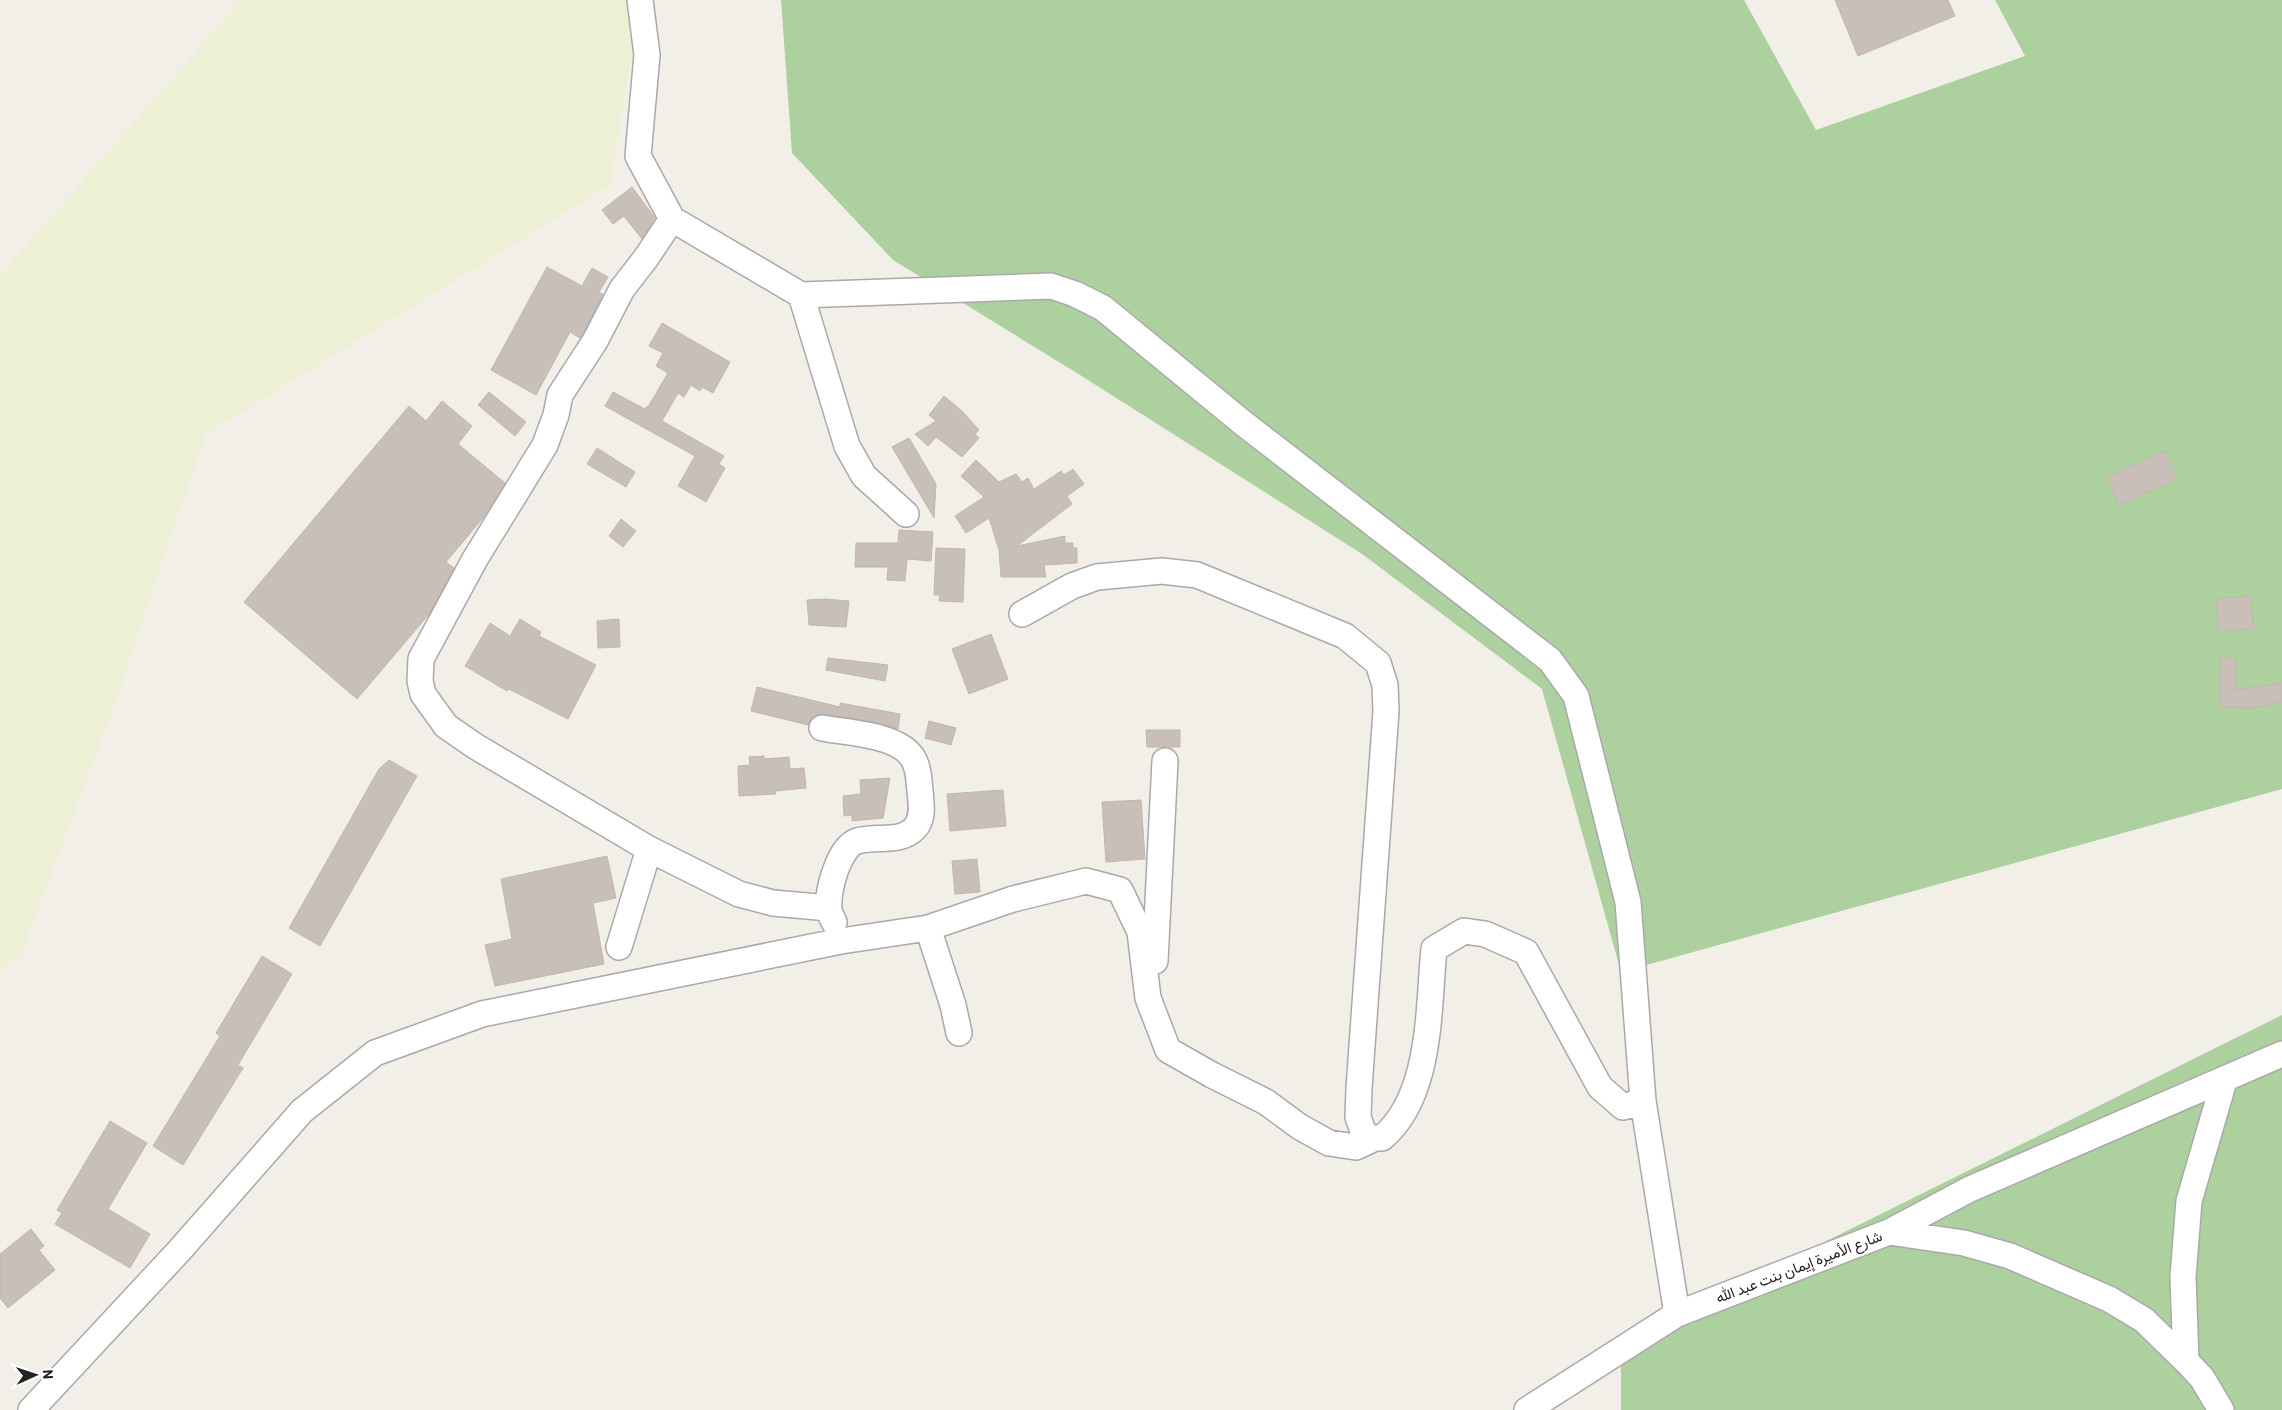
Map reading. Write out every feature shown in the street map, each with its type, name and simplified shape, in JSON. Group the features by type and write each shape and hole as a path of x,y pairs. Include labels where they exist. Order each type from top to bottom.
{"street":[{"path":"640,0 646,55 638,156 672,219 801,295 1051,286 1075,294 1103,308 1243,423 1550,660 1576,696 1628,902 1643,1101 1678,1314"},
{"path":"672,219 646,258 622,289 594,341 573,371 560,395 556,415 545,444 475,559 421,659 419,670 423,694 446,726 475,746 650,849 739,894 773,904 829,908"},
{"path":"801,295 847,446 864,476 906,514"},
{"path":"1022,614 1072,586 1097,577 1162,571 1198,575 1346,636 1378,663 1385,685 1386,711 1358,1088 1358,1117 1364,1134 1370,1138 1382,1138 1399,1120 1409,1103 1422,1069 1434,949 1464,931 1485,934 1526,952 1600,1087 1623,1107 1643,1101"},
{"path":"822,728 895,741 906,750 916,764 922,811 917,826 909,833 896,838 858,841 845,851 834,871 829,908 841,941"},
{"path":"1148,998 1155,964 1165,761"},
{"path":"619,947 650,849"},
{"path":"31,1410 179,1251 302,1111 375,1053 482,1014 841,941 928,928 1013,899 1086,881 1120,890 1140,932 1148,998 1168,1050 1266,1102 1300,1126 1329,1142 1356,1147 1375,1138"},
{"path":"928,928 954,1005 959,1033"},
{"path":"1889,1232 1970,1189 2224,1081 2282,1054"},
{"path":"2186,1361 2183,1277 2189,1200 2224,1081"},
{"name":"شارع الأميرة إيمان بنت عبد الله","path":"1527,1410 1678,1314 1889,1232 1964,1243 2010,1256 2109,1299 2144,1320 2186,1361 2202,1378 2221,1410"}],"green space":[{"path":"241,0 641,0 610,185 205,435 121,687 21,954 0,970 0,275"},
{"path":"781,0 1744,0 1816,130 2025,56 1995,0 2282,0 2282,789 1621,972 1542,689 1362,554 1080,375 893,260 792,153"},
{"path":"2282,1015 2282,1410 1621,1410 1621,1343"}],"building":[{"path":"1835,0 1948,0 1955,16 1858,56"},
{"path":"632,187 655,218 642,239 624,216 613,224 602,210"},
{"path":"547,267 582,286 592,268 608,277 599,292 603,294 583,334 580,338 570,332 536,395 491,370"},
{"path":"662,323 730,362 713,393 702,387 700,391 691,385 684,397 678,393 662,421 724,456 719,464 725,468 706,502 678,486 695,456 605,406 613,392 645,409 648,407 668,373 656,366 663,353 649,346"},
{"path":"489,392 526,422 515,436 478,405"},
{"path":"944,396 962,411 979,430 975,434 979,438 962,457 936,437 928,446 915,434 936,421 929,415"},
{"path":"442,401 472,426 458,444 505,483 483,518 446,562 454,568 430,613 357,699 244,602 409,406 426,421"},
{"path":"909,438 936,484 934,518 892,447"},
{"path":"597,448 635,472 626,487 587,464"},
{"path":"2165,451 2178,479 2119,505 2107,477"},
{"path":"976,460 999,482 1016,474 1022,482 1028,478 1034,489 1061,471 1064,475 1073,469 1084,484 1067,496 1072,504 1017,546 1065,536 1065,543 1073,543 1073,548 1077,548 1077,563 1044,565 1046,577 1001,577 999,550 989,518 966,533 955,516 984,497 961,476"},
{"path":"621,519 636,531 623,547 609,536"},
{"path":"899,530 933,532 931,561 907,559 905,581 887,580 888,567 855,567 856,543 898,543"},
{"path":"936,548 965,549 963,602 939,601 940,595 934,595"},
{"path":"2250,596 2254,629 2219,632 2216,599"},
{"path":"807,600 849,601 846,627 809,625"},
{"path":"520,619 541,632 539,636 596,665 568,719 509,689 507,691 465,666 490,623 510,636"},
{"path":"619,619 620,647 598,648 597,621"},
{"path":"991,634 1008,679 969,694 952,649"},
{"path":"828,658 888,665 885,681 826,670"},
{"path":"2220,658 2236,658 2236,690 2282,683 2282,703 2240,709 2240,707 2220,707"},
{"path":"757,687 840,707 840,703 900,714 898,729 878,723 824,714 816,715 808,725 751,711"},
{"path":"929,721 956,728 951,745 925,738"},
{"path":"1146,730 1180,730 1180,747 1147,747"},
{"path":"764,756 764,759 789,757 790,769 804,768 806,788 775,791 776,794 739,796 738,766 750,765 749,757"},
{"path":"389,760 417,776 320,946 289,928 379,769"},
{"path":"890,778 883,818 852,821 852,815 844,816 843,796 861,794 860,780"},
{"path":"1003,790 1006,826 950,831 947,794"},
{"path":"1141,800 1145,859 1106,862 1102,802"},
{"path":"607,856 616,898 593,903 604,964 495,986 485,945 512,939 501,879"},
{"path":"977,859 980,892 955,894 952,861"},
{"path":"262,956 292,974 238,1065 243,1068 183,1165 153,1146 220,1036 216,1033"},
{"path":"110,1121 147,1143 108,1209 150,1234 130,1268 55,1224 62,1213 57,1210"},
{"path":"31,1229 44,1246 39,1250 55,1270 8,1308 0,1298 0,1254"}]}
